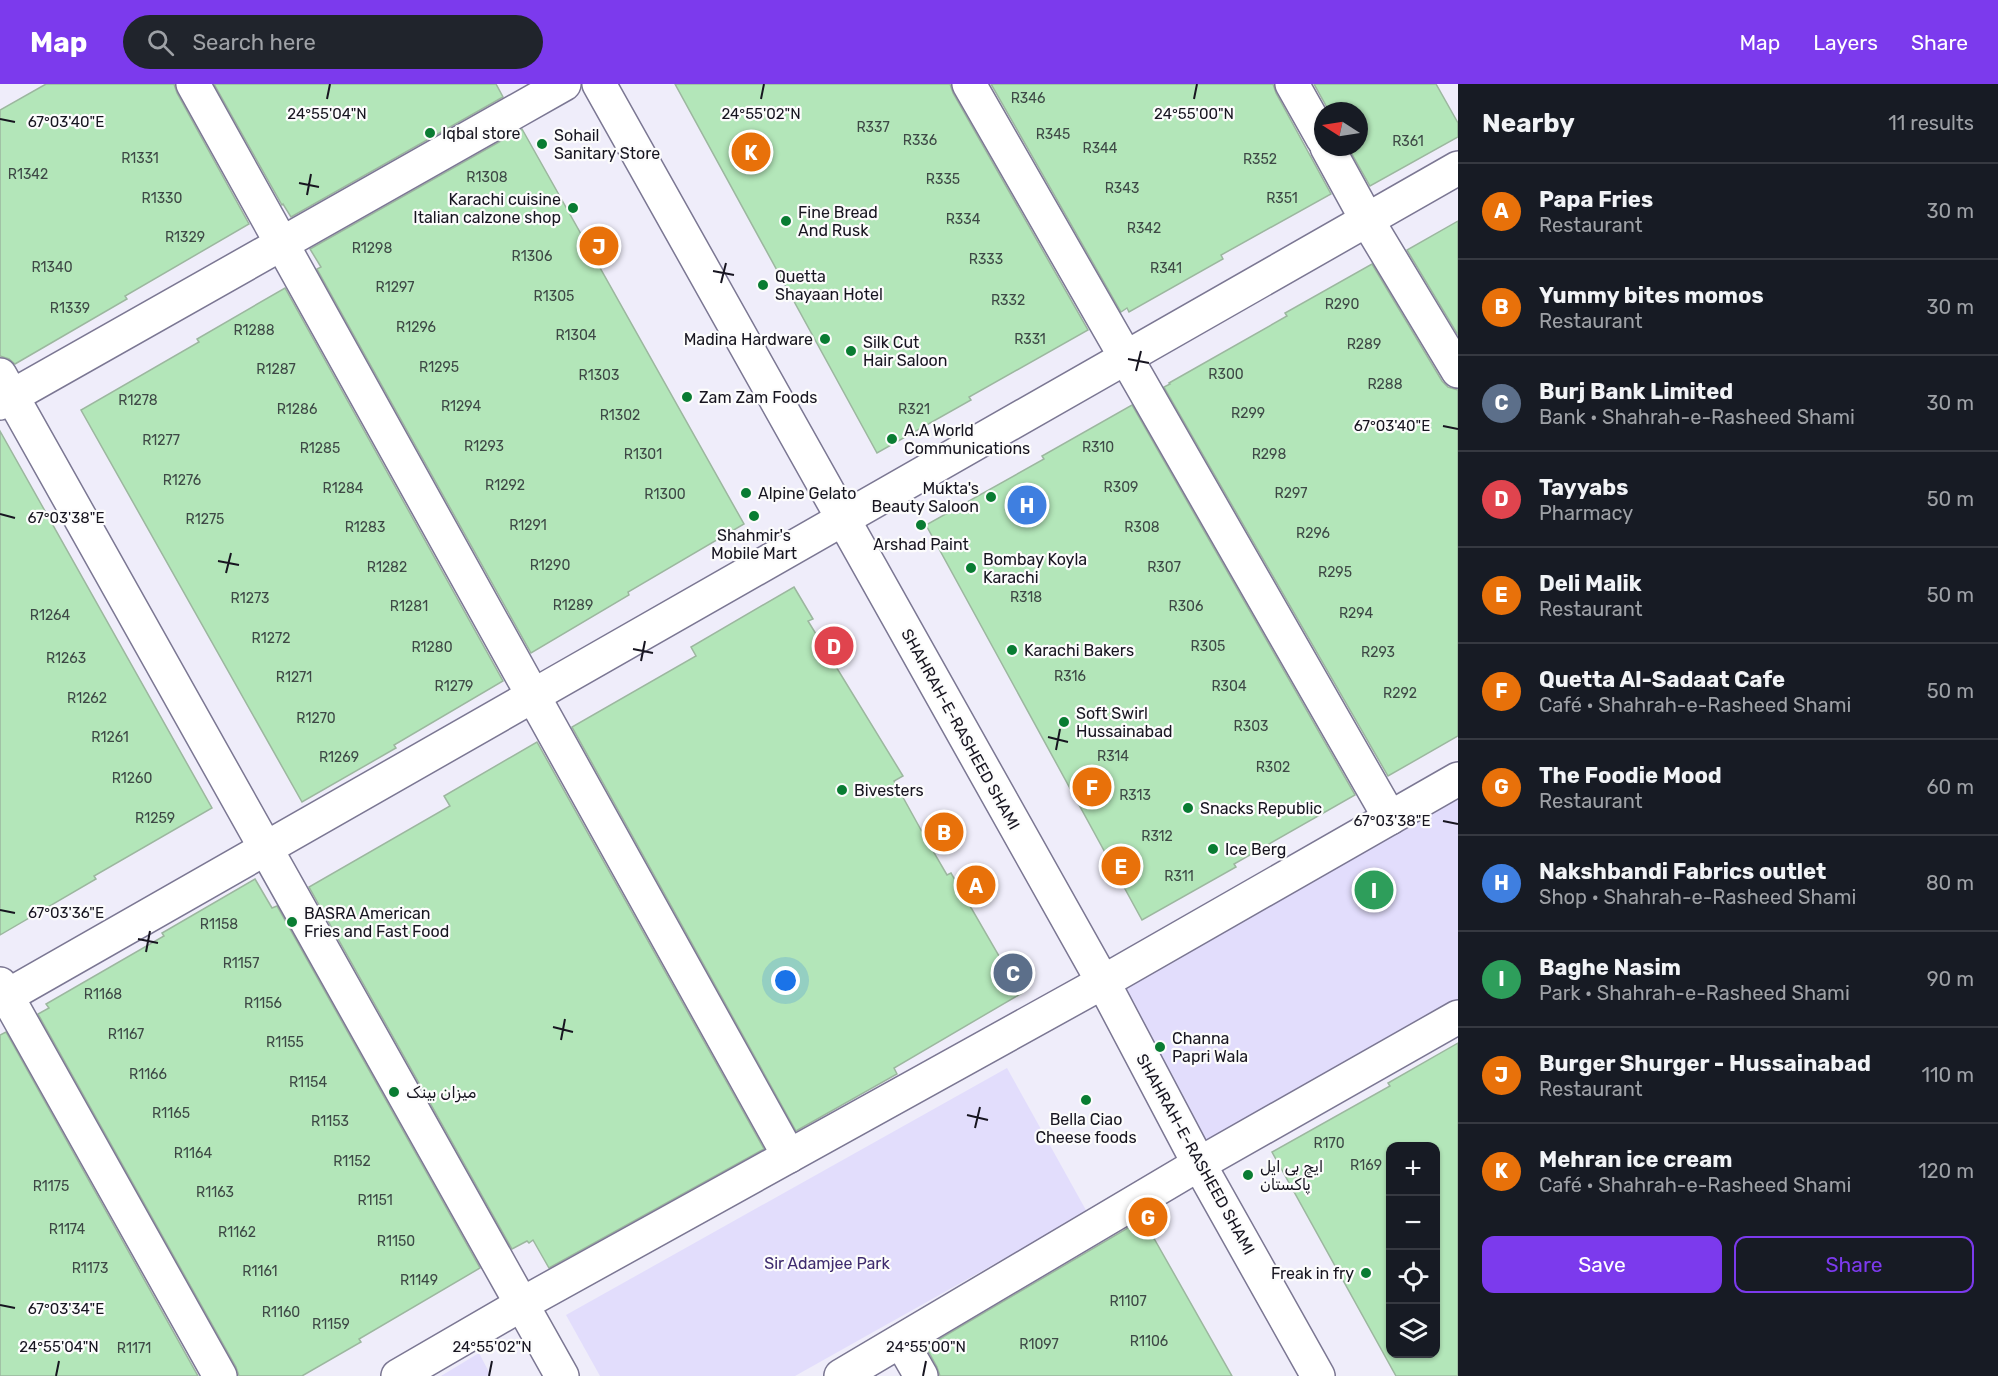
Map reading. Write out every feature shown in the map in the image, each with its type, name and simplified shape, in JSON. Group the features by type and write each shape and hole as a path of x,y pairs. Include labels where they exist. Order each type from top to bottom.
{"street":[{"path":"193,84 789,1156"},
{"path":"562,1376 266,848 4,391 282,244 564,84"},
{"name":"SHAHRAH-E-RASHEED SHAMI","path":"599,84 1103,982 1199,1164 1318,1376"},
{"path":"969,84 1390,818"},
{"path":"1292,84 1314,124"},
{"path":"1332,156 1367,220 1458,371"},
{"path":"220,1376 2,993 266,848 1458,168"},
{"path":"398,1376 522,1304 1103,982 1458,779"},
{"path":"841,1376 1199,1164 1458,1017"},
{"path":"901,1341 921,1376"}],"green space":[{"path":"1458,795 1458,1003 1208,1145 1122,986"},
{"name":"Sir Adamjee Park","path":"1007,1068 1087,1212 795,1376 600,1376 566,1315"},
{"path":"479,1353 491,1376 441,1376"}],"building":[{"path":"46,84 174,84 249,224 125,296 127,299 15,364 0,356 0,110"},
{"path":"214,84 496,84 503,97 291,217"},
{"path":"675,84 950,84 1088,330 969,397 971,400 877,453"},
{"path":"991,84 1273,84 1331,194 1221,255 1223,259 1129,312 1127,308 1121,312"},
{"path":"1314,84 1436,84 1458,123 1458,137 1370,186 1353,156 1368,156 1368,102 1324,102"},
{"path":"522,129 744,524 628,592 629,595 531,653 317,269 321,267 310,249"},
{"path":"1458,221 1458,335 1407,250"},
{"path":"1372,264 1442,381 1448,387 1458,390 1458,736 1388,776 1164,387 1287,316 1285,313"},
{"path":"285,288 503,681 394,745 396,748 302,802 81,410 199,342 197,339"},
{"path":"1132,405 1355,795 1234,864 1236,867 1142,920 926,525 1044,459 1042,456"},
{"path":"0,431 212,808 94,876 96,879 0,935"},
{"path":"794,587 813,619 808,621 903,776 894,781 926,839 947,875 951,873 1003,963 1006,961 1022,993 894,1068 897,1074 796,1131 572,727 696,656 691,647"},
{"path":"537,742 764,1149 549,1268 533,1240 512,1249 309,887 450,806 444,796"},
{"path":"255,879 272,908 277,906 480,1268 359,1339 361,1342 302,1376 239,1376 38,1014 49,1008 46,1004 164,936 162,933"},
{"path":"6,1032 198,1376 0,1376 0,1035"},
{"path":"1458,1043 1458,1376 1396,1376 1386,1358 1440,1358 1440,1142 1386,1142 1386,1358 1272,1152 1390,1086 1388,1083"},
{"path":"1143,1219 1232,1376 940,1376 926,1347"}],"place":[{"name":"Iqbal store","path":"430,133"},
{"name":"Sohail Sanitary Store","path":"542,144"},
{"name":"Mehran ice cream","path":"751,152"},
{"name":"Karachi cuisine Italian calzone shop","path":"573,208"},
{"name":"Fine Bread And Rusk","path":"786,221"},
{"name":"Burger Shurger - Hussainabad","path":"599,246"},
{"name":"Quetta Shayaan Hotel","path":"763,285"},
{"name":"Madina Hardware","path":"825,339"},
{"name":"Silk Cut Hair Saloon","path":"851,351"},
{"name":"Zam Zam Foods","path":"687,397"},
{"name":"A.A World Communications","path":"892,439"},
{"name":"Alpine Gelato","path":"746,493"},
{"name":"Mukta's Beauty Saloon","path":"991,497"},
{"name":"Nakshbandi Fabrics outlet","path":"1027,505"},
{"name":"Shahmir's Mobile Mart","path":"754,516"},
{"name":"Arshad Paint","path":"921,525"},
{"name":"Bombay Koyla Karachi","path":"971,568"},
{"name":"Tayyabs","path":"834,646"},
{"name":"Karachi Bakers","path":"1012,650"},
{"name":"Soft Swirl Hussainabad","path":"1064,722"},
{"name":"Quetta Al-Sadaat Cafe","path":"1092,787"},
{"name":"Bivesters","path":"842,790"},
{"name":"Snacks Republic","path":"1188,808"},
{"name":"Yummy bites momos","path":"944,832"},
{"name":"Ice Berg","path":"1213,849"},
{"name":"Deli Malik","path":"1121,866"},
{"name":"Papa Fries","path":"976,885"},
{"name":"Baghe Nasim","path":"1374,890"},
{"name":"BASRA American Fries and Fast Food","path":"292,922"},
{"name":"Burj Bank Limited","path":"1013,973"},
{"name":"Channa Papri Wala","path":"1160,1047"},
{"name":"میزان بینک","path":"394,1092"},
{"name":"Bella Ciao Cheese foods","path":"1086,1100"},
{"name":"ایچ بی ایل پاکستان","path":"1248,1175"},
{"name":"The Foodie Mood","path":"1148,1217"},
{"name":"Freak in fry","path":"1366,1273"}]}
